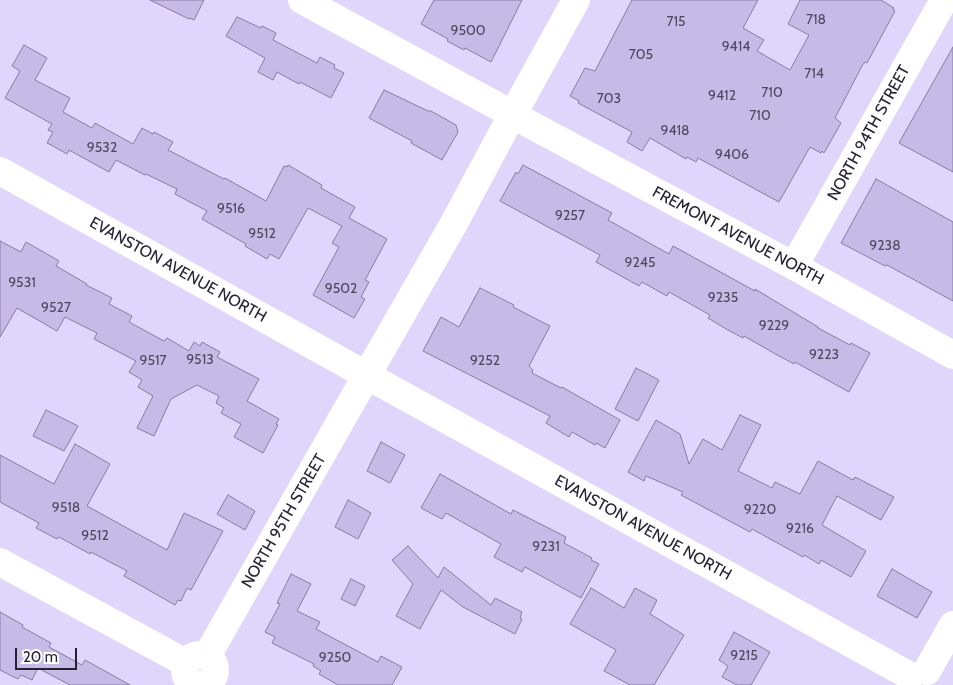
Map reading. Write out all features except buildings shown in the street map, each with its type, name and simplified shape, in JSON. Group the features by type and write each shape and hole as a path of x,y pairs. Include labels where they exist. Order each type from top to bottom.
{"street":[{"name":"FREMONT AVENUE NORTH","path":"302,0 511,115 794,266 953,355"},
{"name":"NORTH 95TH STREET","path":"203,675 366,376 453,225 511,115 576,0"},
{"name":"NORTH 94TH STREET","path":"794,266 944,0"},
{"name":"EVANSTON AVENUE NORTH","path":"0,171 366,376 920,679"},
{"path":"0,562 203,675"},
{"path":"920,679 953,625"}]}
